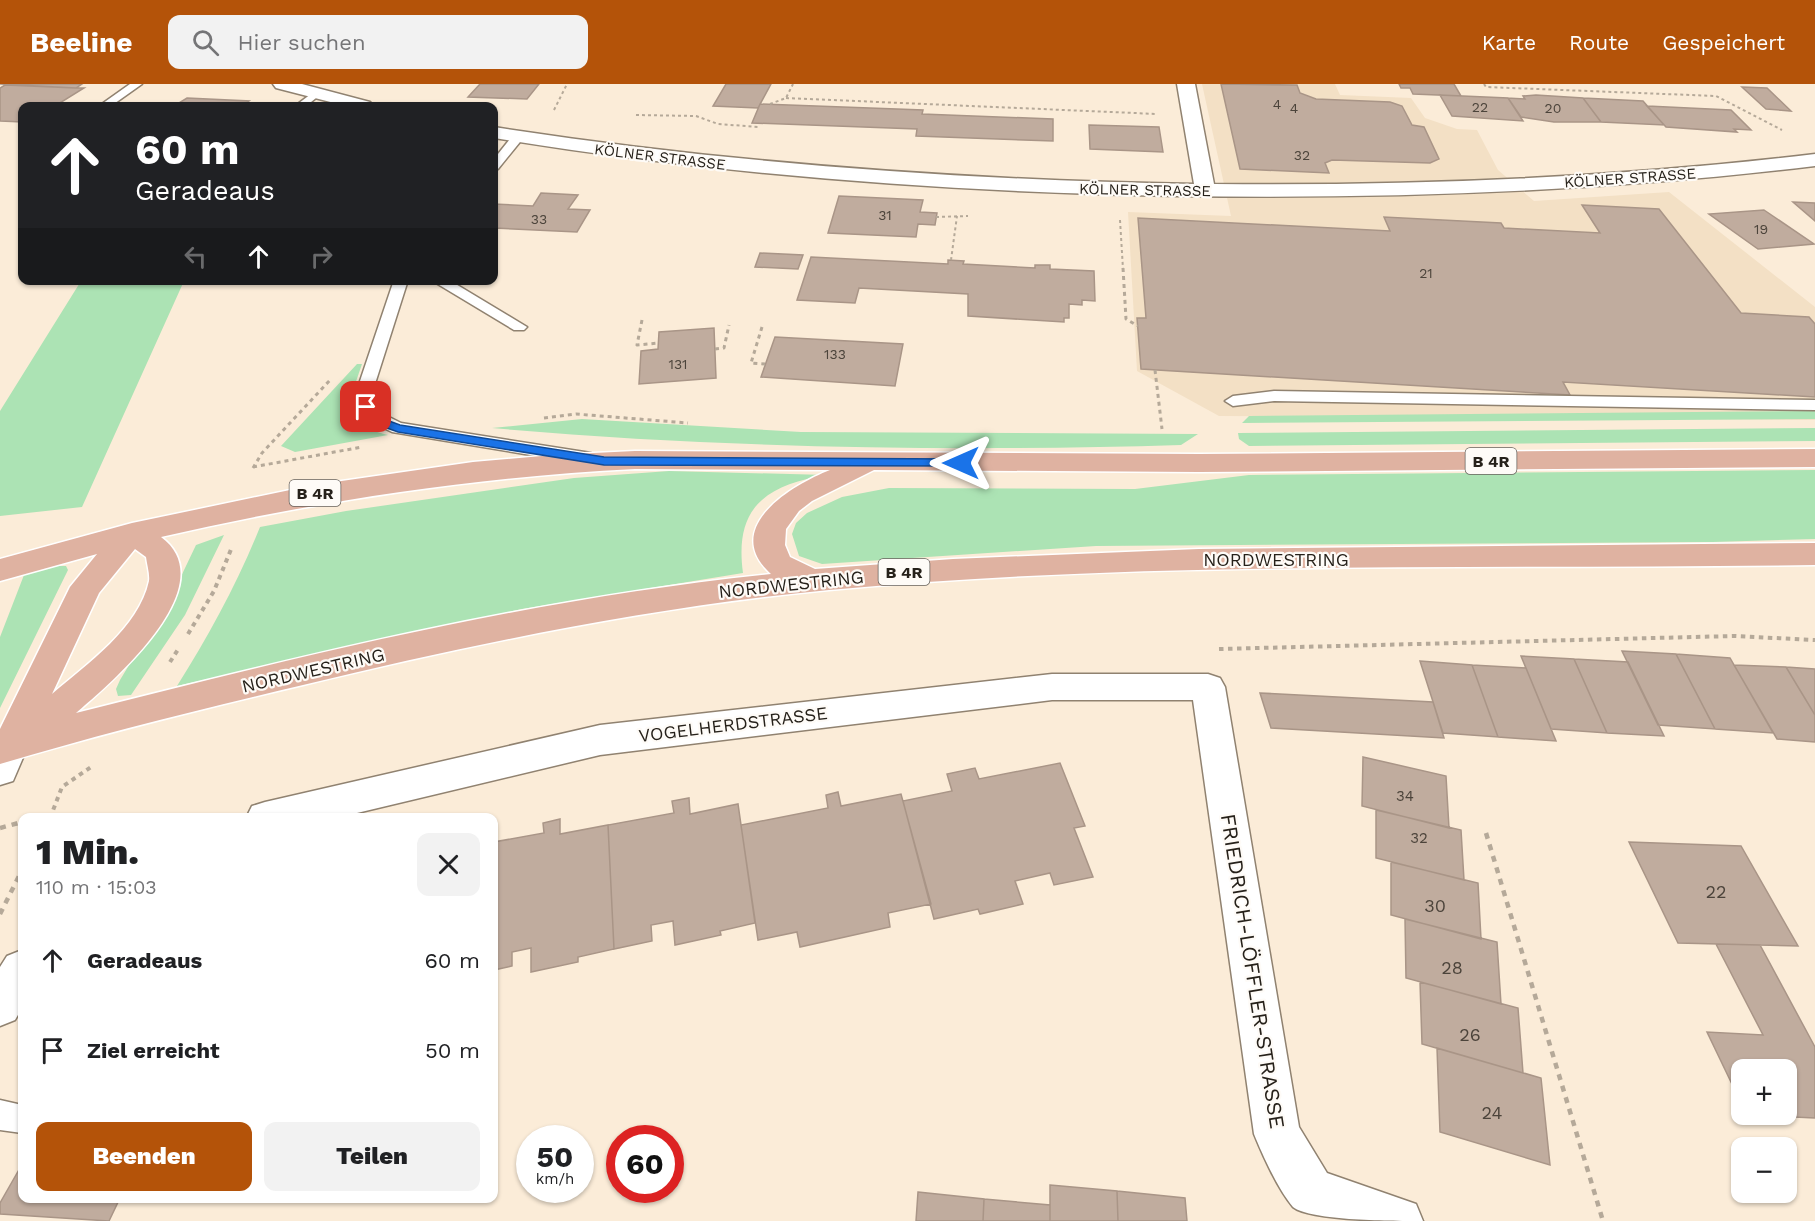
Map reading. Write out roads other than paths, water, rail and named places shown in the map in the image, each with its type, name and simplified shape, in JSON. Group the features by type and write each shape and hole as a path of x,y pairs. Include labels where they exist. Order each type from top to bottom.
{"main road":[{"name":"B 4R","path":"0,570 132,533 274,500 383,482 500,468 604,461 1166,463 1815,458"},
{"path":"813,580 786,571 774,559 770,533 775,519 794,500 872,463"},
{"path":"132,533 160,552 166,567 163,588 155,605 116,660 3,755 86,587 132,533"},
{"name":"NORDWESTRING","path":"3,755 288,676 525,623 634,604 813,580 1025,564 1141,560 1815,554"}],"street":[{"path":"282,84 348,102"},
{"path":"1186,84 1205,190"},
{"name":"KÖLNER STRASSE","path":"498,134 742,167 961,183 1118,190 1473,189 1655,178 1809,165"},
{"name":"VOGELHERDSTRASSE","path":"286,813 600,740 1209,668"},
{"name":"FRIEDRICH-LÖFFLER-STRASSE","path":"1209,668 1277,1134 1311,1192 1399,1221"},
{"path":"0,1005 18,976"}],"lane":[{"path":"110,102 137,84"},
{"path":"305,102 315,94"},
{"path":"498,161 518,137"},
{"path":"398,285 365,390 366,407 374,419 398,428 604,461"},
{"path":"447,285 519,327"},
{"path":"1233,401 1274,396 1402,396 1815,405"},
{"path":"0,1115 18,1118"}]}
